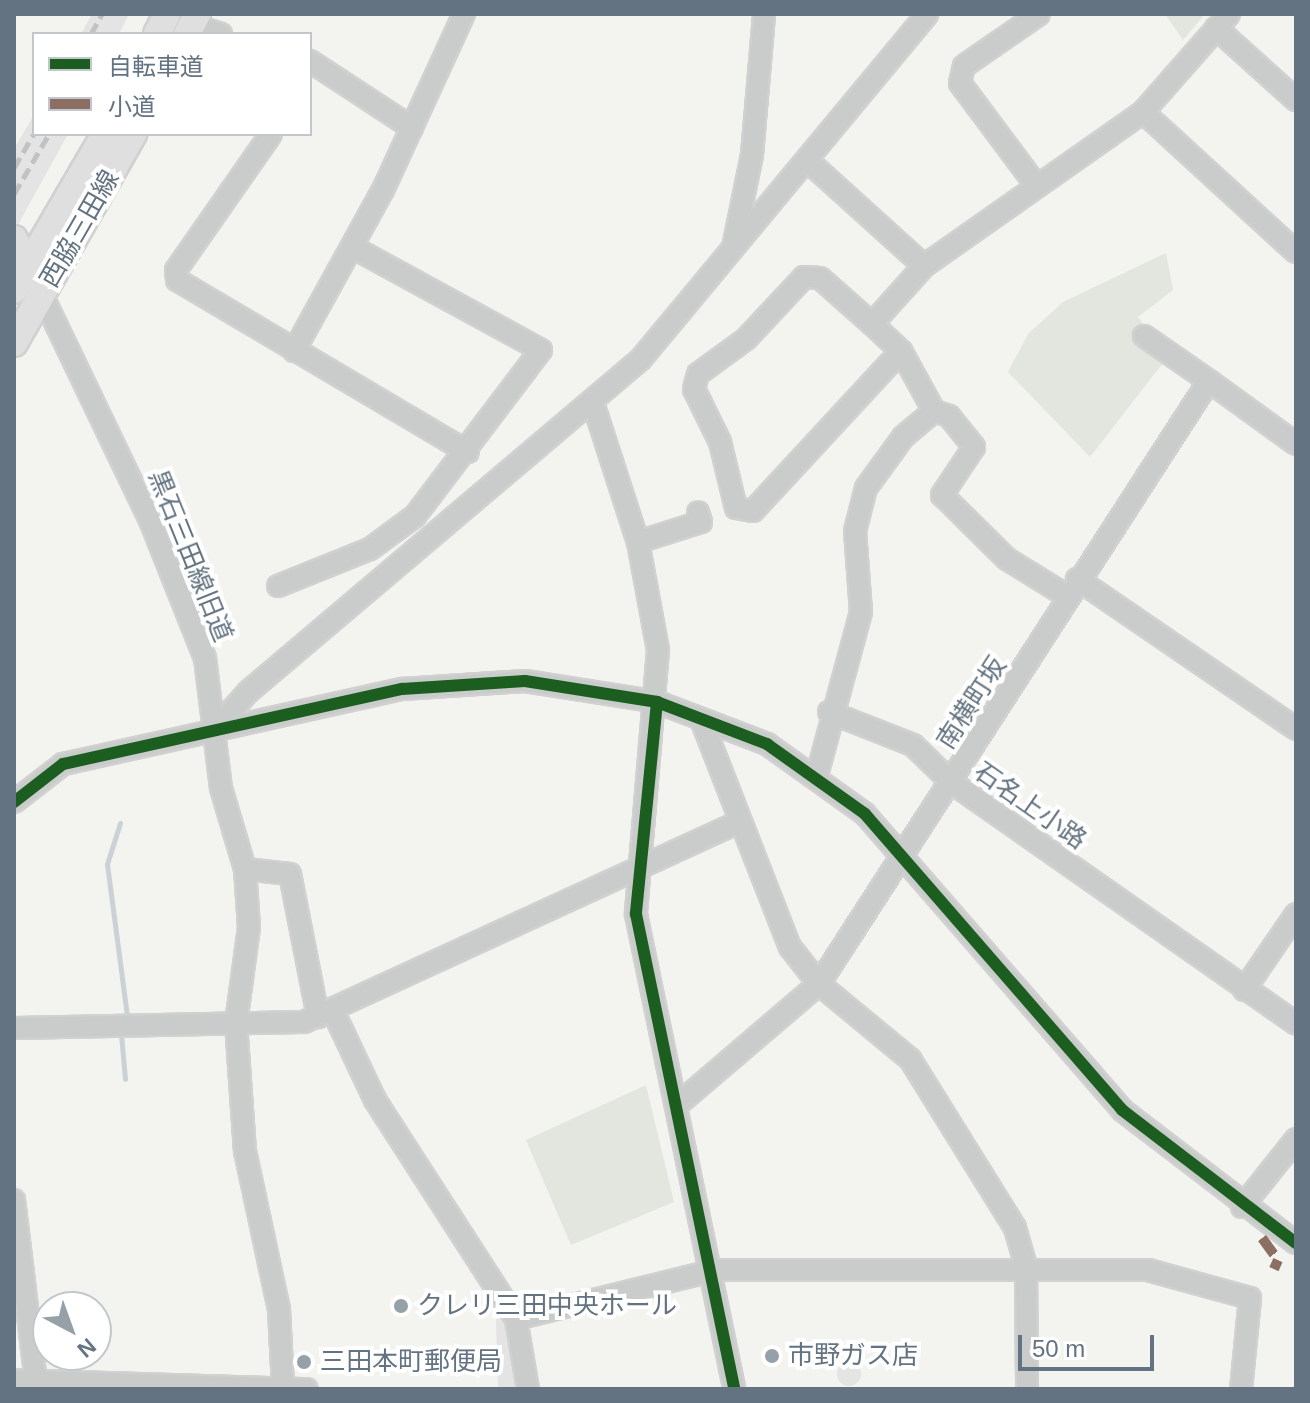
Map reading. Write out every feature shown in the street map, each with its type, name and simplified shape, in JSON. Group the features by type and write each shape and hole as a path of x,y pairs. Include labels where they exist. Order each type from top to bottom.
{"main road":[{"name":"西脇三田線","path":"28,267 104,136"},
{"name":"西脇三田線","path":"43,297 132,136"},
{"name":"西脇三田線","path":"14,239 43,297"},
{"path":"14,290 28,267"},
{"path":"14,343 43,297"}],"street":[{"path":"294,351 352,247 412,128 464,14"},
{"path":"733,248 752,155 763,14"},
{"path":"217,727 369,588 594,406 809,162 927,14"},
{"path":"1036,185 960,83 964,66 1039,14"},
{"path":"163,21 214,32"},
{"path":"872,324 924,266 1143,112 1222,21 1296,100"},
{"path":"313,68 412,128"},
{"path":"1143,112 1296,252"},
{"path":"270,136 176,270 177,280 468,452"},
{"path":"809,162 924,266"},
{"path":"278,586 393,535 468,452 541,350 537,342 352,247"},
{"path":"901,351 753,511 736,508 720,442 694,389 698,374 746,339 804,277 820,278 901,351 934,411 949,416 974,447 942,495 1007,559 1072,588 1296,729"},
{"name":"黒石三田線旧道","path":"43,297 177,580 205,658 217,727 221,788 245,869 249,927 236,1023 245,1151 279,1309 283,1388"},
{"path":"1144,336 1296,444"},
{"name":"南横町坂","path":"676,1106 819,984 951,782 1072,588 1209,381"},
{"path":"594,406 638,542 655,620 657,702 636,914 676,1106 715,1270 734,1389"},
{"path":"817,775 829,712 861,612 855,531 866,488 903,437 934,411"},
{"path":"638,542 701,522 698,512"},
{"path":"14,802 22,782 63,764 217,727 402,689 484,681 525,681 657,702 701,719 817,775 905,853 1086,1073 1242,1207 1296,1243"},
{"name":"石名上小路","path":"829,712 902,737 951,782 1195,957 1296,1024"},
{"path":"701,719 737,823 790,947 819,984 910,1059 933,1089 1015,1228 1026,1266 1027,1389"},
{"path":"14,1028 236,1023 325,1014 641,862 737,823"},
{"path":"245,869 290,874 325,1014 375,1100 516,1319 528,1389"},
{"path":"1244,990 1296,914"},
{"path":"1242,1207 1296,1139"},
{"path":"14,1200 29,1383 307,1389"},
{"path":"516,1319 715,1270 1026,1266 1148,1270 1250,1298 1241,1389"}],"shaded area":[{"path":"92,14 129,14 120,32 82,32"},
{"path":"1165,14 1205,14 1183,40"},
{"path":"32,118 32,136 67,136 14,232 14,149"},
{"path":"1166,253 1173,290 1138,317 1166,359 1090,457 1008,372 1028,334 1063,302"},
{"path":"646,1085 674,1202 571,1245 526,1140"},
{"path":"509,1317 515,1388 498,1388 496,1319"},
{"path":"849,1362 858,1365 861,1374 858,1383 849,1386 840,1383 837,1374 840,1365"}],"waterway":[{"path":"120,823 107,864 127,1015"},
{"path":"121,1034 125,1079"}],"railway":[{"path":"92,32 102,14"},
{"path":"14,168 33,136"},
{"path":"14,194 48,136"}],"marked path":[{"path":"1262,1238 1278,1260 1274,1269"}],"cycle path":[{"path":"14,802 63,764 402,689 525,681 657,702 767,744 865,814 1122,1110 1296,1243"},
{"path":"657,702 636,914 734,1389"}],"place":[{"name":"クレリ三田中央ホール","path":"401,1306"},
{"name":"市野ガス店","path":"772,1356"},
{"name":"三田本町郵便局","path":"304,1362"}]}
